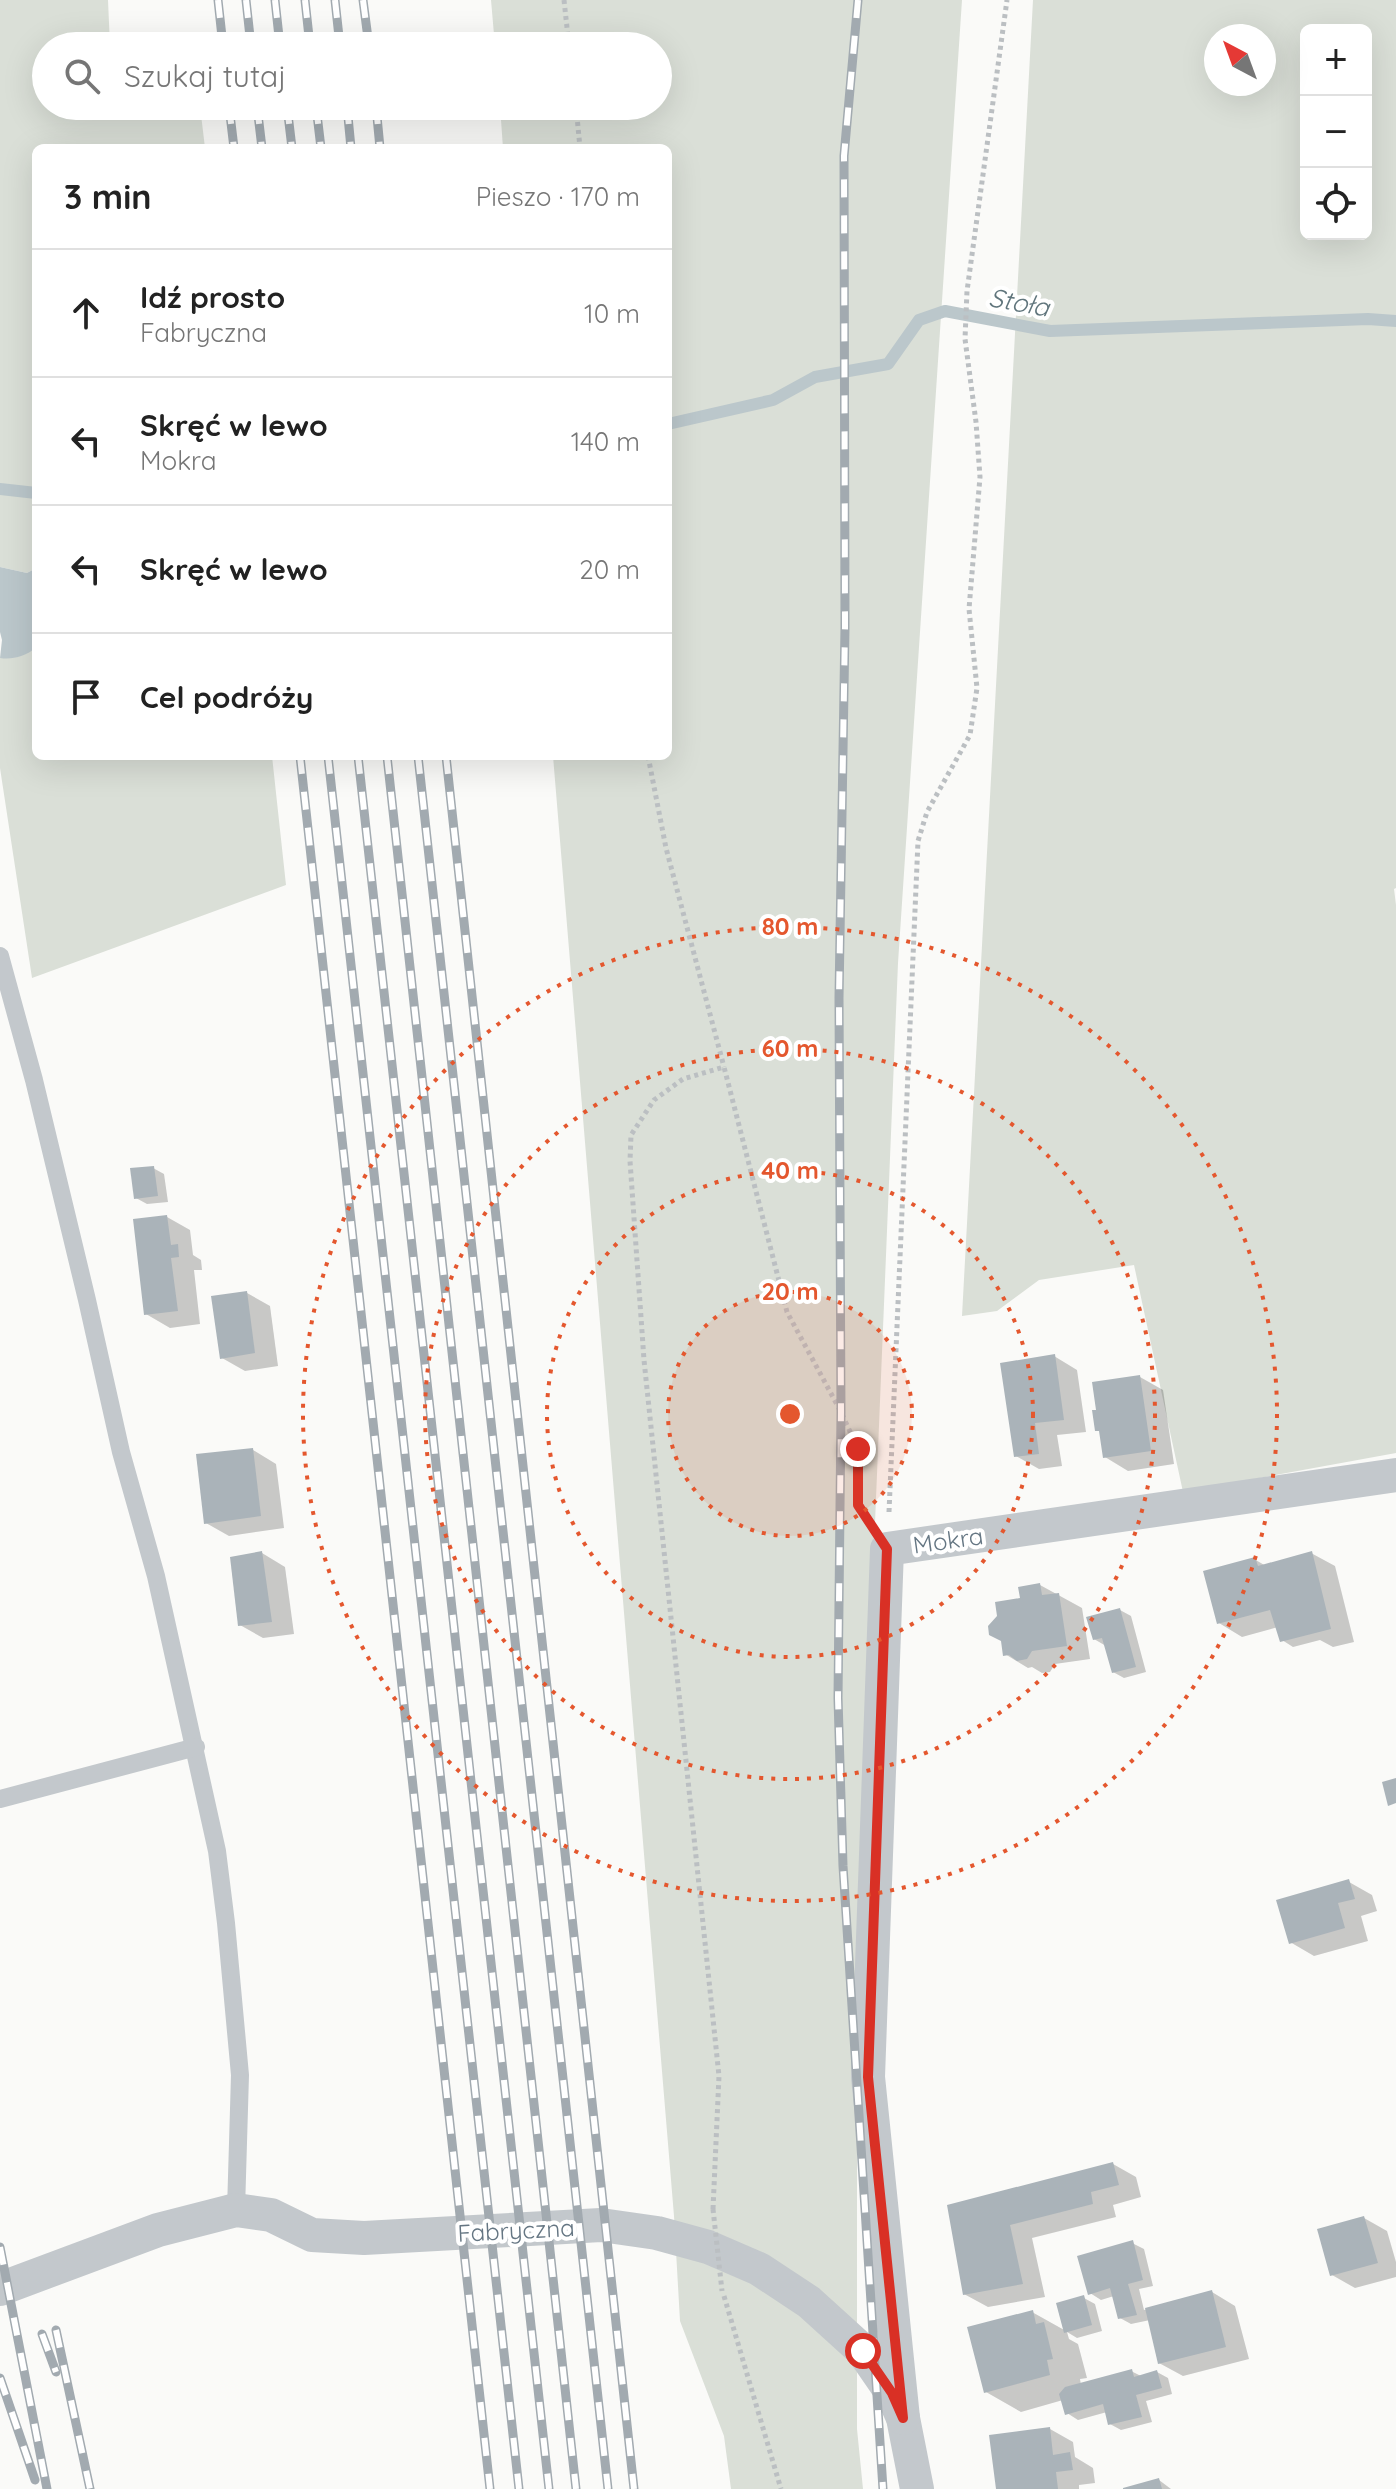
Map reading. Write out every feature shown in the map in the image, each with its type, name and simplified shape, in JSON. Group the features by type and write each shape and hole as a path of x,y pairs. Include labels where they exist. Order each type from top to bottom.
{"street":[{"name":"Mokra","path":"903,2418 868,2077 887,1549 1396,1475"},
{"name":"Fabryczna","path":"0,2289 158,2230 236,2210 271,2215 312,2235 364,2238 601,2225 657,2233 708,2247 759,2269 809,2302 863,2351 892,2393 903,2418 917,2489"}],"lane":[{"path":"0,956 34,1080 121,1452 156,1576 217,1851 240,2075 236,2210"},
{"path":"0,1799 196,1747"}],"path":[{"path":"564,0 567,32"},
{"path":"887,1549 918,841 927,812 970,735 977,688 969,609 980,477 965,339 967,291 1007,0"},
{"path":"577,120 580,144"},
{"path":"649,760 666,848 787,1312 858,1449 858,1505 887,1549"},
{"path":"724,1067 683,1079 654,1100 631,1135 630,1161 644,1360 719,2076 713,2209 722,2291 781,2489"}],"shaded area":[{"path":"0,0 108,0 109,32 32,32 32,120 202,120 205,144 32,144 32,570 27,573 0,567"},
{"path":"491,0 962,0 898,963 857,1962 857,2429 863,2489 731,2489 724,2436 680,2321 674,2216 553,760 672,760 672,144 503,144 501,120 672,120 672,32 494,32"},
{"path":"1033,0 1396,0 1396,1453 1183,1492 1134,1265 1039,1280 997,1311 962,1316"},
{"path":"0,567 27,573 32,570 32,650 14,658 0,658"},
{"path":"32,650 32,760 272,760 286,885 32,978 0,768 0,658 17,657"}],"building":[{"path":"154,1166 158,1196 134,1199 130,1168"},
{"path":"167,1215 171,1245 178,1244 179,1257 171,1258 178,1311 144,1315 133,1219"},
{"path":"247,1291 255,1353 220,1359 211,1296"},
{"path":"1055,1354 1064,1420 1035,1423 1039,1454 1014,1457 1000,1363"},
{"path":"1140,1375 1151,1451 1103,1458 1099,1431 1095,1431 1092,1382"},
{"path":"253,1448 261,1516 204,1524 196,1454"},
{"path":"262,1551 272,1622 238,1626 230,1557"},
{"path":"1312,1551 1331,1629 1280,1642 1270,1610 1217,1624 1203,1571 1255,1557 1258,1566"},
{"path":"1040,1583 1042,1595 1059,1593 1067,1646 1032,1651 1027,1659 1017,1661 1009,1655 1003,1656 1001,1641 989,1635 988,1626 997,1616 995,1602 1020,1598 1018,1587"},
{"path":"1120,1608 1136,1667 1112,1673 1102,1638 1093,1640 1086,1617"},
{"path":"1396,1778 1396,1803 1388,1806 1382,1782"},
{"path":"1349,1879 1355,1899 1338,1903 1345,1928 1289,1944 1276,1900"},
{"path":"1113,2162 1119,2185 1091,2192 1093,2204 1010,2225 1023,2284 963,2295 947,2205"},
{"path":"1364,2216 1378,2263 1330,2276 1317,2229"},
{"path":"1133,2240 1143,2280 1128,2284 1137,2315 1118,2319 1110,2288 1088,2295 1077,2256"},
{"path":"1212,2290 1226,2347 1158,2364 1145,2308"},
{"path":"1084,2295 1092,2325 1064,2333 1056,2303"},
{"path":"1033,2310 1036,2324 1044,2322 1053,2359 1047,2360 1050,2375 984,2393 967,2327"},
{"path":"1132,2369 1134,2377 1157,2370 1162,2388 1136,2395 1142,2417 1108,2425 1103,2404 1065,2415 1059,2394 1065,2387"},
{"path":"1050,2427 1053,2455 1070,2452 1073,2470 1056,2472 1058,2489 996,2489 989,2435"},
{"path":"1159,2478 1162,2489 1123,2489 1123,2488"}],"waterway":[{"name":"Stoła","path":"672,423 773,400 815,377 888,364 919,320 945,311 1050,331 1368,319 1396,321"},
{"name":"Stoła","path":"0,489 32,493"}],"railway":[{"path":"218,0 221,32"},
{"path":"246,0 249,32"},
{"path":"275,0 278,32"},
{"path":"305,0 308,32"},
{"path":"335,0 338,32"},
{"path":"363,0 367,32"},
{"path":"858,0 844,156 845,627 839,998 841,1412 838,1698 843,1866 883,2489"},
{"path":"231,120 234,144"},
{"path":"259,120 262,144"},
{"path":"289,120 292,144"},
{"path":"318,120 321,144"},
{"path":"348,120 351,144"},
{"path":"377,120 380,144"},
{"path":"300,760 490,2489"},
{"path":"328,760 519,2489"},
{"path":"358,760 549,2489"},
{"path":"387,760 576,2489"},
{"path":"418,760 608,2489"},
{"path":"446,760 634,2489"},
{"path":"0,2247 47,2489"},
{"path":"56,2330 90,2489"},
{"path":"42,2334 56,2372"},
{"path":"0,2378 35,2480"}],"route":[{"path":"858,1449 858,1505 887,1549 868,2077 903,2418 892,2393 863,2351"}]}
